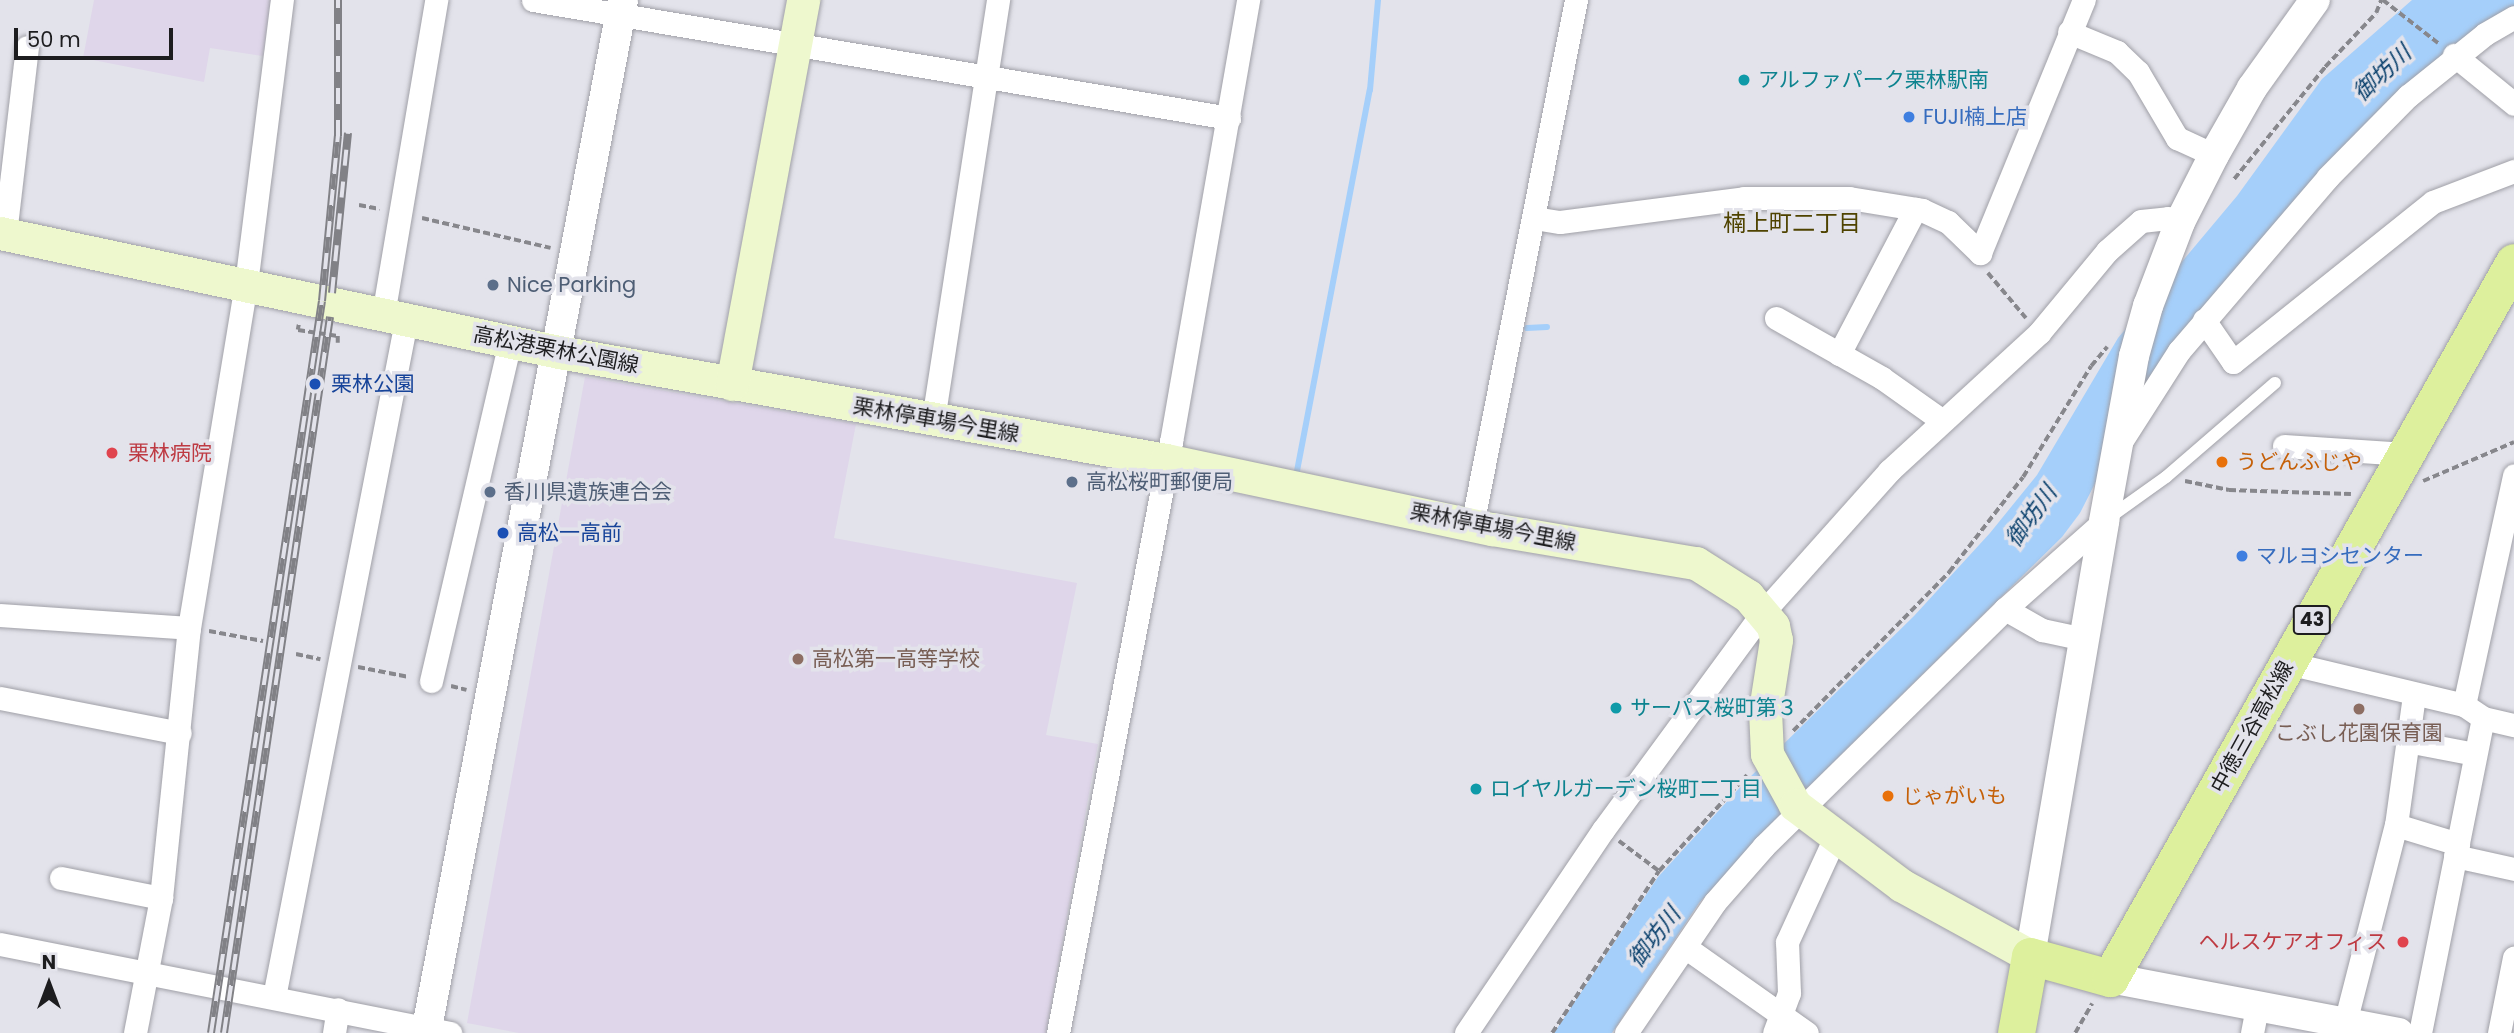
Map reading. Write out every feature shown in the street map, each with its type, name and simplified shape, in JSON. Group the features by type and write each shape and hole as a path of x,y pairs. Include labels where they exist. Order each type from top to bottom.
{"main road":[{"path":"732,384 803,0"},
{"name":"高松港栗林公園線","path":"2,234 510,342 732,384"},
{"name":"中徳三谷高松線","path":"2102,990 2382,495 2509,282"},
{"name":"栗林停車場今里線","path":"732,384 1166,460 1472,525 1696,563 1727,580 1764,611"},
{"path":"1764,611 1776,640 1765,710 1768,758 1798,807 1835,838 1901,885 2029,956 2102,990"},
{"path":"2016,1033 2029,956"}],"street":[{"path":"135,1033 161,898 189,628 246,284 282,0"},
{"path":"274,997 339,663 394,318 403,212 436,0"},
{"path":"533,0 622,8 795,44 986,79 1229,118"},
{"path":"933,420 998,0"},
{"path":"1058,1033 1229,118 1248,0"},
{"path":"1472,525 1577,0"},
{"path":"1534,218 1560,222 1744,198 1849,198 1915,209 1948,222 1979,253 2084,0"},
{"path":"2029,956 2134,356 2156,283 2180,222 2214,155 2252,88 2315,0"},
{"path":"0,945 338,1009 434,1031 547,381 559,352 622,8"},
{"path":"2117,447 2179,351 2204,320 2368,136 2455,56 2514,18"},
{"path":"2069,32 2117,52 2138,72 2178,138 2214,155"},
{"path":"2,234 27,47"},
{"path":"2455,56 2514,104"},
{"path":"2204,320 2233,362 2432,202 2514,171"},
{"path":"1839,354 1915,209"},
{"path":"1466,1033 1603,830 1764,611 1941,420 2039,332 2108,251 2141,220 2168,218 2180,222"},
{"path":"1776,318 1839,354 1941,420"},
{"path":"431,681 510,342"},
{"path":"2284,446 2406,454"},
{"path":"2420,1033 2475,754 2473,711 2514,475"},
{"path":"1626,1033 1715,902 1798,807 2004,609 2104,521"},
{"path":"2004,609 2042,630 2084,639"},
{"path":"0,615 189,628"},
{"path":"2288,663 2473,711 2514,725"},
{"path":"2345,1023 2396,825 2414,695"},
{"path":"0,698 180,733"},
{"path":"2407,741 2475,754"},
{"path":"2396,825 2456,850 2514,869"},
{"path":"1779,1024 1789,993 1787,942 1835,838"},
{"path":"61,878 161,898"},
{"path":"1685,947 1779,1024 1807,1033"},
{"path":"2499,1033 2514,957"},
{"path":"2102,990 2254,1020 2345,1023 2399,1033"},
{"path":"334,1033 338,1009"}],"lane":[{"path":"2104,521 2166,477 2275,383"}],"path":[{"path":"2234,179 2325,67 2376,13 2382,0 2455,56"},
{"path":"359,205 403,212 556,250"},
{"path":"1979,253 1994,284 2039,332"},
{"path":"310,339 311,332"},
{"path":"1552,1033 1659,871 1950,572 2023,477 2091,366 2108,348"},
{"path":"2166,477 2229,490 2382,495 2514,442"},
{"path":"189,628 263,641"},
{"path":"296,654 469,691"},
{"path":"1603,830 1659,871"},
{"path":"2075,1033 2102,990"}],"shaded area":[{"path":"94,0 271,0 263,56 210,48 204,82 83,58"},
{"name":"高松第一高等学校","path":"585,377 856,424 834,538 1077,583 1046,735 1098,744 1046,1033 519,1033 467,1023"}],"water":[{"name":"御坊川","path":"2412,0 2514,0 2514,6 2422,73 2116,442 2080,513 2062,537 1777,818 1699,903 1612,1033 1554,1033 1658,877 1744,783 1914,616 1990,533 2037,475 2118,338 2237,196 2322,79"}],"waterway":[{"path":"1297,471 1370,90 1378,0"},
{"path":"1527,328 1547,327"}],"railway":[{"path":"211,1033 322,301 338,136 338,0"},
{"path":"332,293 348,133"},
{"path":"224,1033 330,317"}],"place":[{"name":"アルファパーク栗林駅南","path":"1744,80"},
{"name":"FUJI楠上店","path":"1909,117"},
{"name":"Nice Parking","path":"493,285"},
{"name":"栗林公園","path":"315,384"},
{"name":"栗林病院","path":"112,453"},
{"name":"うどんふじや","path":"2222,462"},
{"name":"高松桜町郵便局","path":"1072,482"},
{"name":"香川県遺族連合会","path":"490,492"},
{"name":"高松一高前","path":"503,533"},
{"name":"マルヨシセンター","path":"2242,556"},
{"name":"高松第一高等学校","path":"798,659"},
{"name":"サーパス桜町第３","path":"1616,708"},
{"name":"こぶし花園保育園","path":"2359,709"},
{"name":"ロイヤルガーデン桜町二丁目","path":"1476,789"},
{"name":"じゃがいも","path":"1888,796"},
{"name":"ヘルスケアオフィス","path":"2403,942"}],"district":[{"name":"楠上町二丁目","path":"1792,223"}]}
